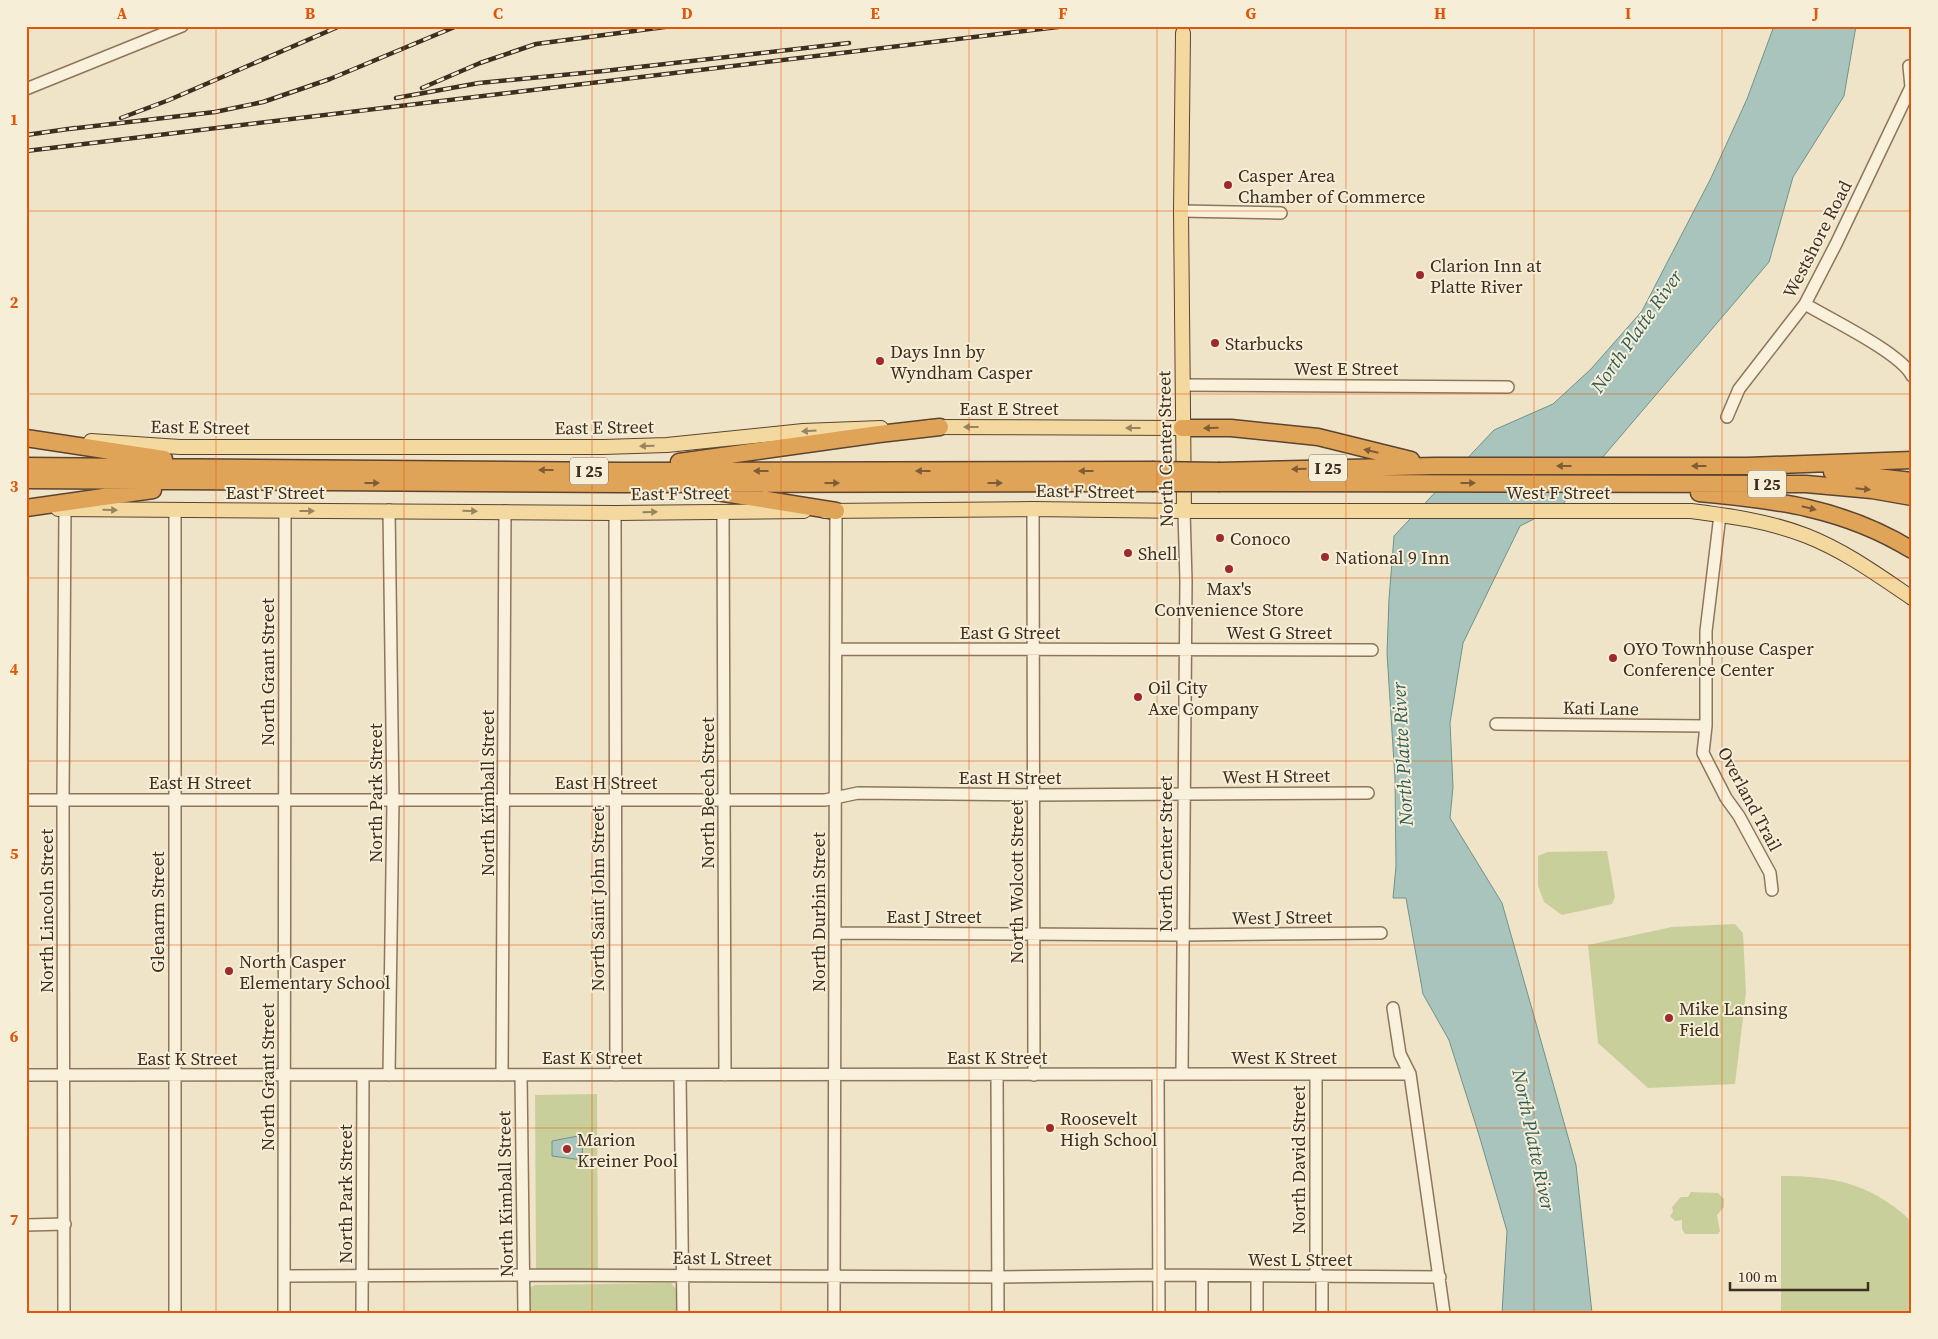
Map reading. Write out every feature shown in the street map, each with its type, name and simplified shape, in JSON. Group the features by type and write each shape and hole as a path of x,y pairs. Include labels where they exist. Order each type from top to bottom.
{"highway":[{"path":"622,477 879,434 940,427"},
{"path":"1182,428 1231,428 1318,436 1357,448 1435,466"},
{"path":"26,438 272,475"},
{"path":"1748,466 1912,460"},
{"name":"I 25","path":"26,466 272,475"},
{"name":"I 25","path":"1220,477 1435,466 1748,466 1837,472 1912,481"},
{"path":"26,509 131,492 272,475"},
{"name":"I 25","path":"26,480 272,475 1220,477 1419,483 1806,484 1872,490 1912,497"},
{"path":"622,477 733,493 836,512"},
{"path":"1622,484 1738,496 1805,506 1842,516 1864,525 1912,550"}],"main road":[{"name":"North Center Street","path":"1183,33 1181,211 1184,511"},
{"name":"East E Street","path":"26,438 180,447 603,447 666,445 804,431 940,427 1182,428"},
{"name":"East F Street","path":"26,509 615,513 1033,509 1184,511"},
{"name":"West F Street","path":"1184,511 1691,511 1776,526 1807,536 1856,561 1912,598"}],"street":[{"path":"26,89 182,26"},
{"name":"Westshore Road","path":"1728,417 1739,389 1805,304 1836,244 1912,87 1909,66"},
{"path":"1181,211 1281,213"},
{"path":"1805,304 1891,354 1912,376"},
{"name":"West E Street","path":"1183,385 1508,387"},
{"name":"North Lincoln Street","path":"64,1313 65,509"},
{"name":"North Wolcott Street","path":"1033,509 1034,1075"},
{"name":"North Park Street","path":"389,510 393,800 389,1075"},
{"name":"Glenarm Street","path":"175,511 175,1313"},
{"name":"North Grant Street","path":"284,1313 285,511"},
{"name":"North Beech Street","path":"723,511 725,1075"},
{"name":"North Center Street","path":"1182,1074 1184,511"},
{"name":"North Kimball Street","path":"502,1075 506,512"},
{"name":"North Durbin Street","path":"834,1313 836,512"},
{"name":"North Saint John Street","path":"615,513 614,800 616,1075"},
{"name":"Overland Trail","path":"1720,515 1706,631 1706,726 1703,753 1726,798 1739,816 1770,873 1772,890"},
{"name":"East G Street","path":"836,649 1185,649"},
{"name":"West G Street","path":"1185,649 1372,650"},
{"name":"Kati Lane","path":"1496,724 1706,726"},
{"name":"West H Street","path":"1184,794 1368,792"},
{"name":"East H Street","path":"26,800 825,800 858,793 1184,794"},
{"name":"East J Street","path":"835,933 1183,935"},
{"name":"West J Street","path":"1183,935 1381,933"},
{"path":"1393,1008 1400,1054 1410,1074 1444,1313"},
{"path":"1158,1074 1160,1313"},
{"name":"East K Street","path":"26,1075 1158,1074"},
{"name":"West K Street","path":"1158,1074 1410,1074"},
{"name":"North David Street","path":"1316,1074 1319,1276 1322,1313"},
{"name":"North Park Street","path":"362,1313 363,1075"},
{"name":"North Kimball Street","path":"521,1075 524,1313"},
{"path":"680,1075 683,1313"},
{"path":"997,1075 998,1313"},
{"path":"26,1225 65,1224"},
{"name":"East L Street","path":"284,1276 682,1275 998,1277 1159,1275"},
{"name":"West L Street","path":"1159,1275 1440,1277"},
{"path":"1202,1276 1202,1313"},
{"path":"1257,1276 1257,1313"}],"green space":[{"path":"1607,851 1615,897 1612,904 1562,915 1544,902 1538,886 1538,856 1547,852"},
{"name":"Mike Lansing Field","path":"1735,924 1743,933 1746,993 1735,1084 1648,1088 1598,1043 1588,945 1672,927"},
{"name":"Marion Kreiner Pool","path":"597,1094 598,1270 536,1270 535,1095"},
{"path":"1781,1176 1800,1176 1850,1184 1879,1197 1912,1222 1912,1313 1781,1313"},
{"path":"1691,1192 1718,1193 1724,1199 1724,1207 1717,1215 1720,1231 1718,1234 1685,1234 1682,1229 1682,1220 1675,1221 1670,1216 1673,1212 1672,1207 1681,1197 1688,1197"},
{"path":"671,1283 676,1289 676,1313 529,1313 528,1289 535,1285"}],"water":[{"name":"North Platte River","path":"1774,26 1856,26 1844,96 1793,177 1769,262 1562,505 1520,526 1463,643 1450,723 1453,787 1450,818 1502,903 1576,1165 1592,1313 1502,1313 1507,1231 1449,1040 1423,994 1406,898 1393,898 1396,866 1395,779 1387,653 1394,536 1494,430 1553,404 1591,369 1642,311 1711,178 1747,99"},
{"name":"Marion Kreiner Pool","path":"583,1135 582,1160 552,1156 552,1141"}],"railway":[{"path":"121,118 169,100 340,26"},
{"path":"69,129 215,112 263,102 330,79 457,26"},
{"path":"422,88 480,63 536,44 672,26"},
{"path":"26,151 1066,26"},
{"path":"396,98 479,83 604,71 849,43"},
{"path":"26,135 75,128"}],"place":[{"name":"Casper Area Chamber of Commerce","path":"1228,185"},
{"name":"Clarion Inn at Platte River","path":"1420,275"},
{"name":"Starbucks","path":"1215,343"},
{"name":"Days Inn by Wyndham Casper","path":"880,361"},
{"name":"Conoco","path":"1220,538"},
{"name":"Shell","path":"1128,553"},
{"name":"National 9 Inn","path":"1325,557"},
{"name":"Max's Convenience Store","path":"1229,569"},
{"name":"OYO Townhouse Casper Conference Center","path":"1613,658"},
{"name":"Oil City Axe Company","path":"1138,697"},
{"name":"North Casper Elementary School","path":"229,971"},
{"name":"Mike Lansing Field","path":"1669,1018"},
{"name":"Roosevelt High School","path":"1050,1128"},
{"name":"Marion Kreiner Pool","path":"567,1149"}]}
